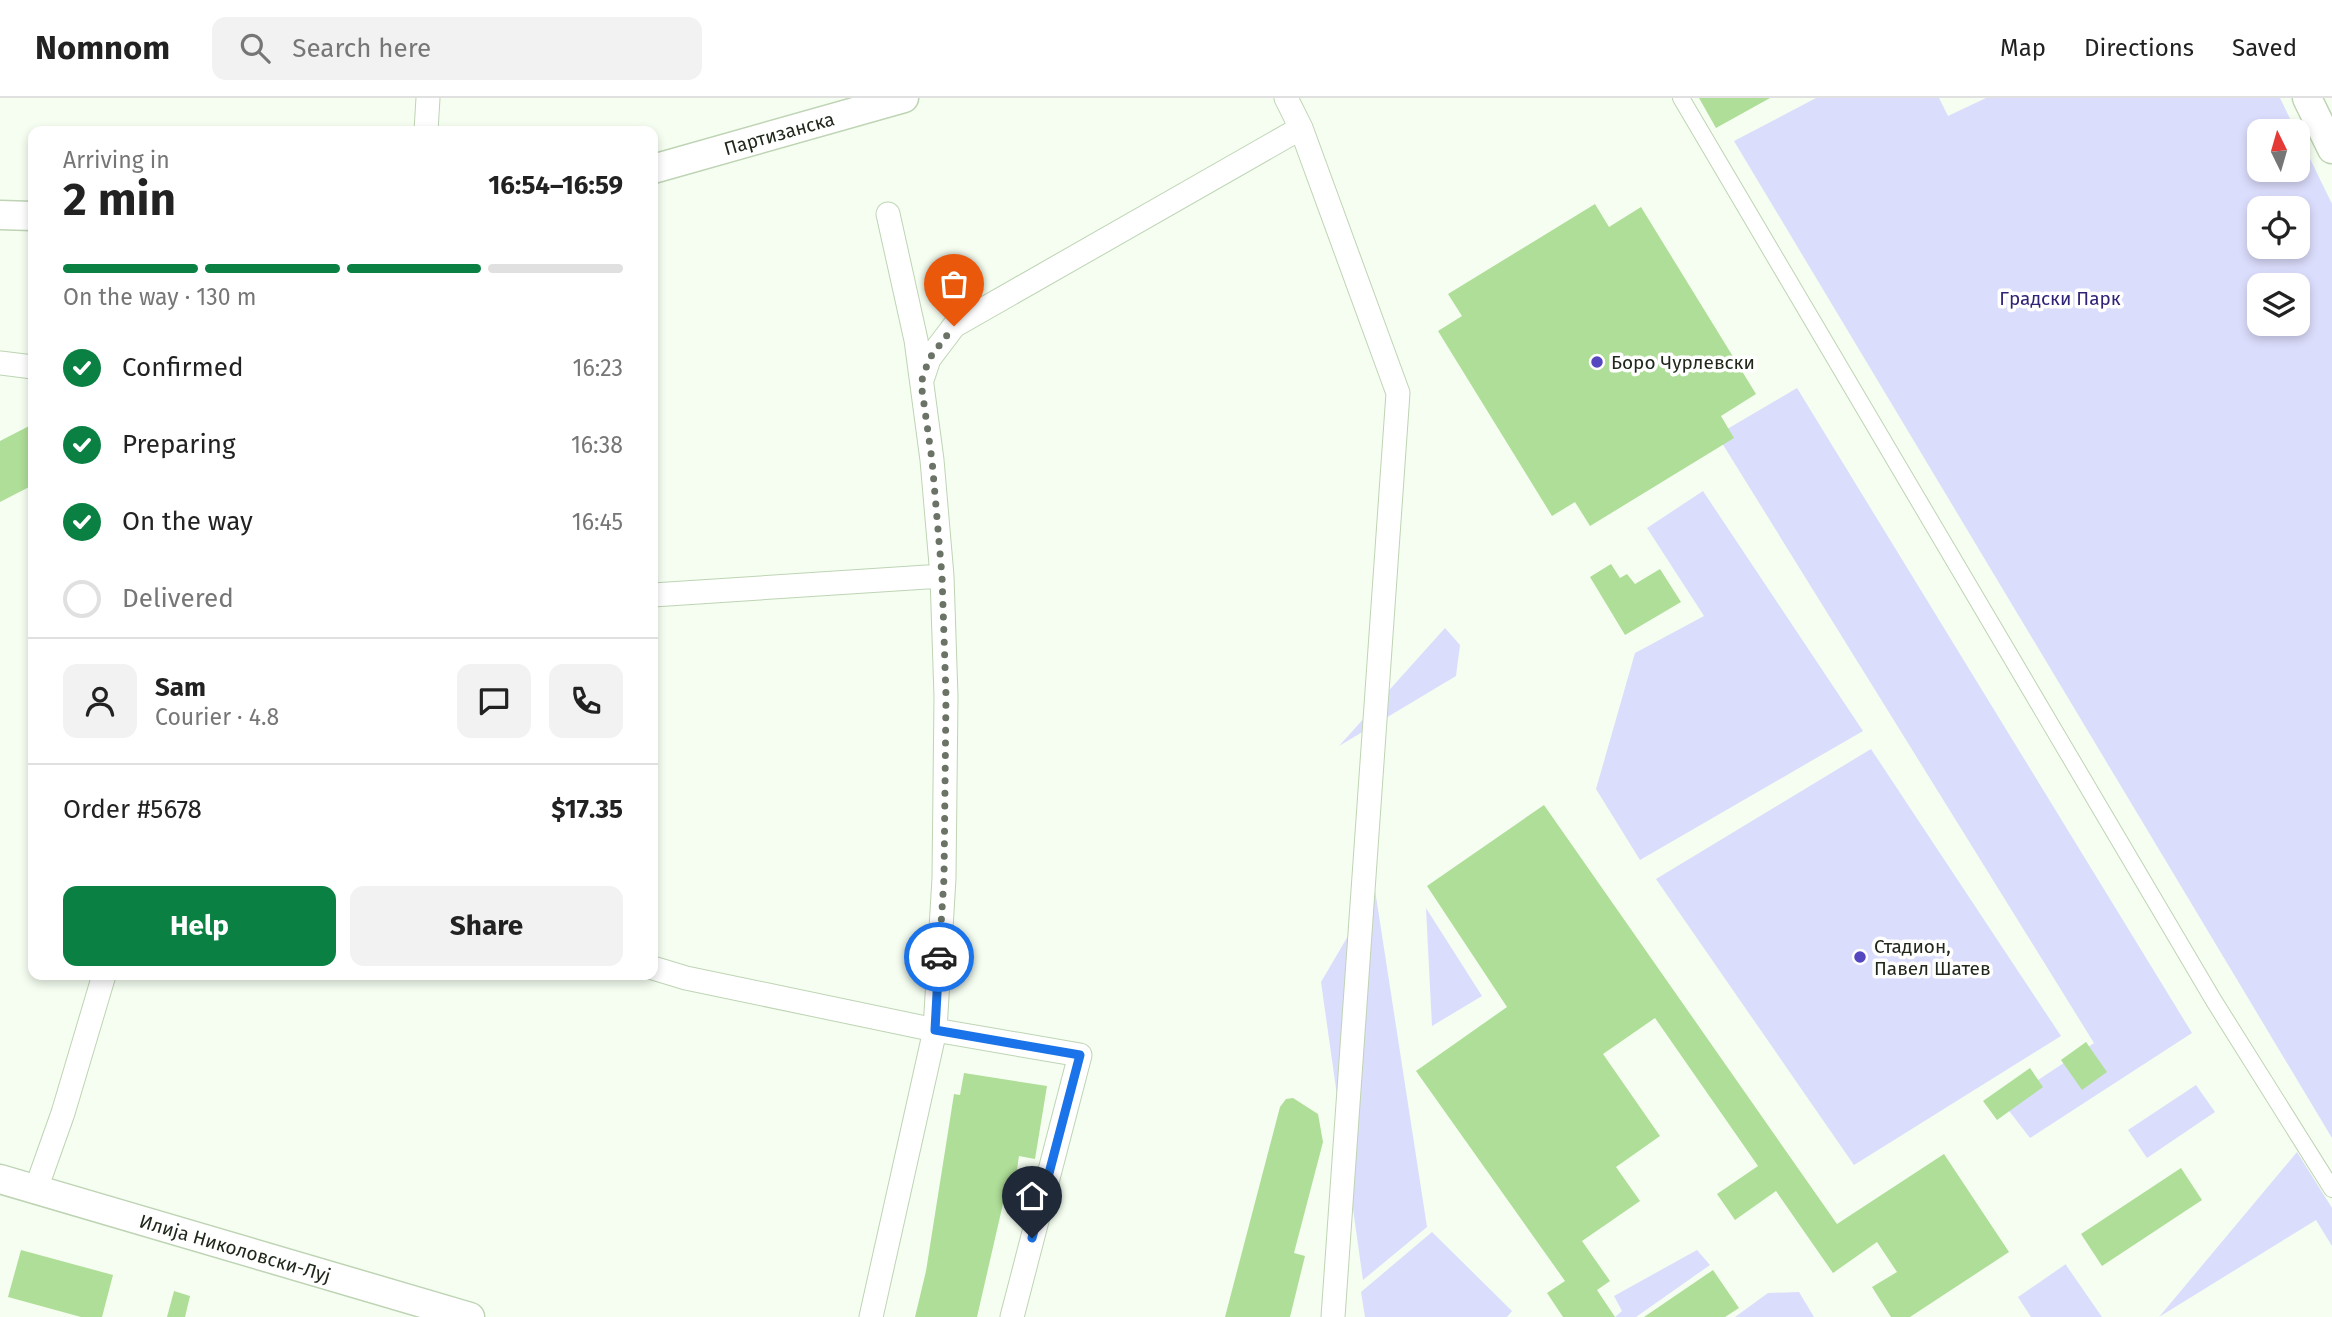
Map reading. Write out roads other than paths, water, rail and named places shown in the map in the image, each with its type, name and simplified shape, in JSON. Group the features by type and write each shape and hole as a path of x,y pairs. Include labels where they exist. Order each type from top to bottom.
{"street":[{"path":"426,126 428,98"},
{"name":"Партизанска","path":"658,168 905,98"},
{"path":"1286,98 1301,128 1398,393 1333,1317"},
{"path":"1681,98 2214,1001 2332,1189"},
{"path":"2307,98 2332,149"},
{"path":"921,383 929,359 954,326 1301,128"},
{"path":"871,1317 935,1030 944,878 946,696 942,576 932,460 916,340 888,214"},
{"path":"0,215 28,216"},
{"path":"0,363 28,366"},
{"path":"658,595 942,576"},
{"path":"658,970 686,978 935,1030 1080,1055 1012,1317"},
{"path":"36,1189 102,980"},
{"name":"Илија Николовски-Луј","path":"0,1179 440,1313 470,1317"}],"place":[{"name":"Боро Чурлевски","path":"1597,362"},
{"name":"Стадион, Павел Шатев","path":"1860,957"}],"park label":[{"name":"Градски Парк","path":"2060,298"}]}
